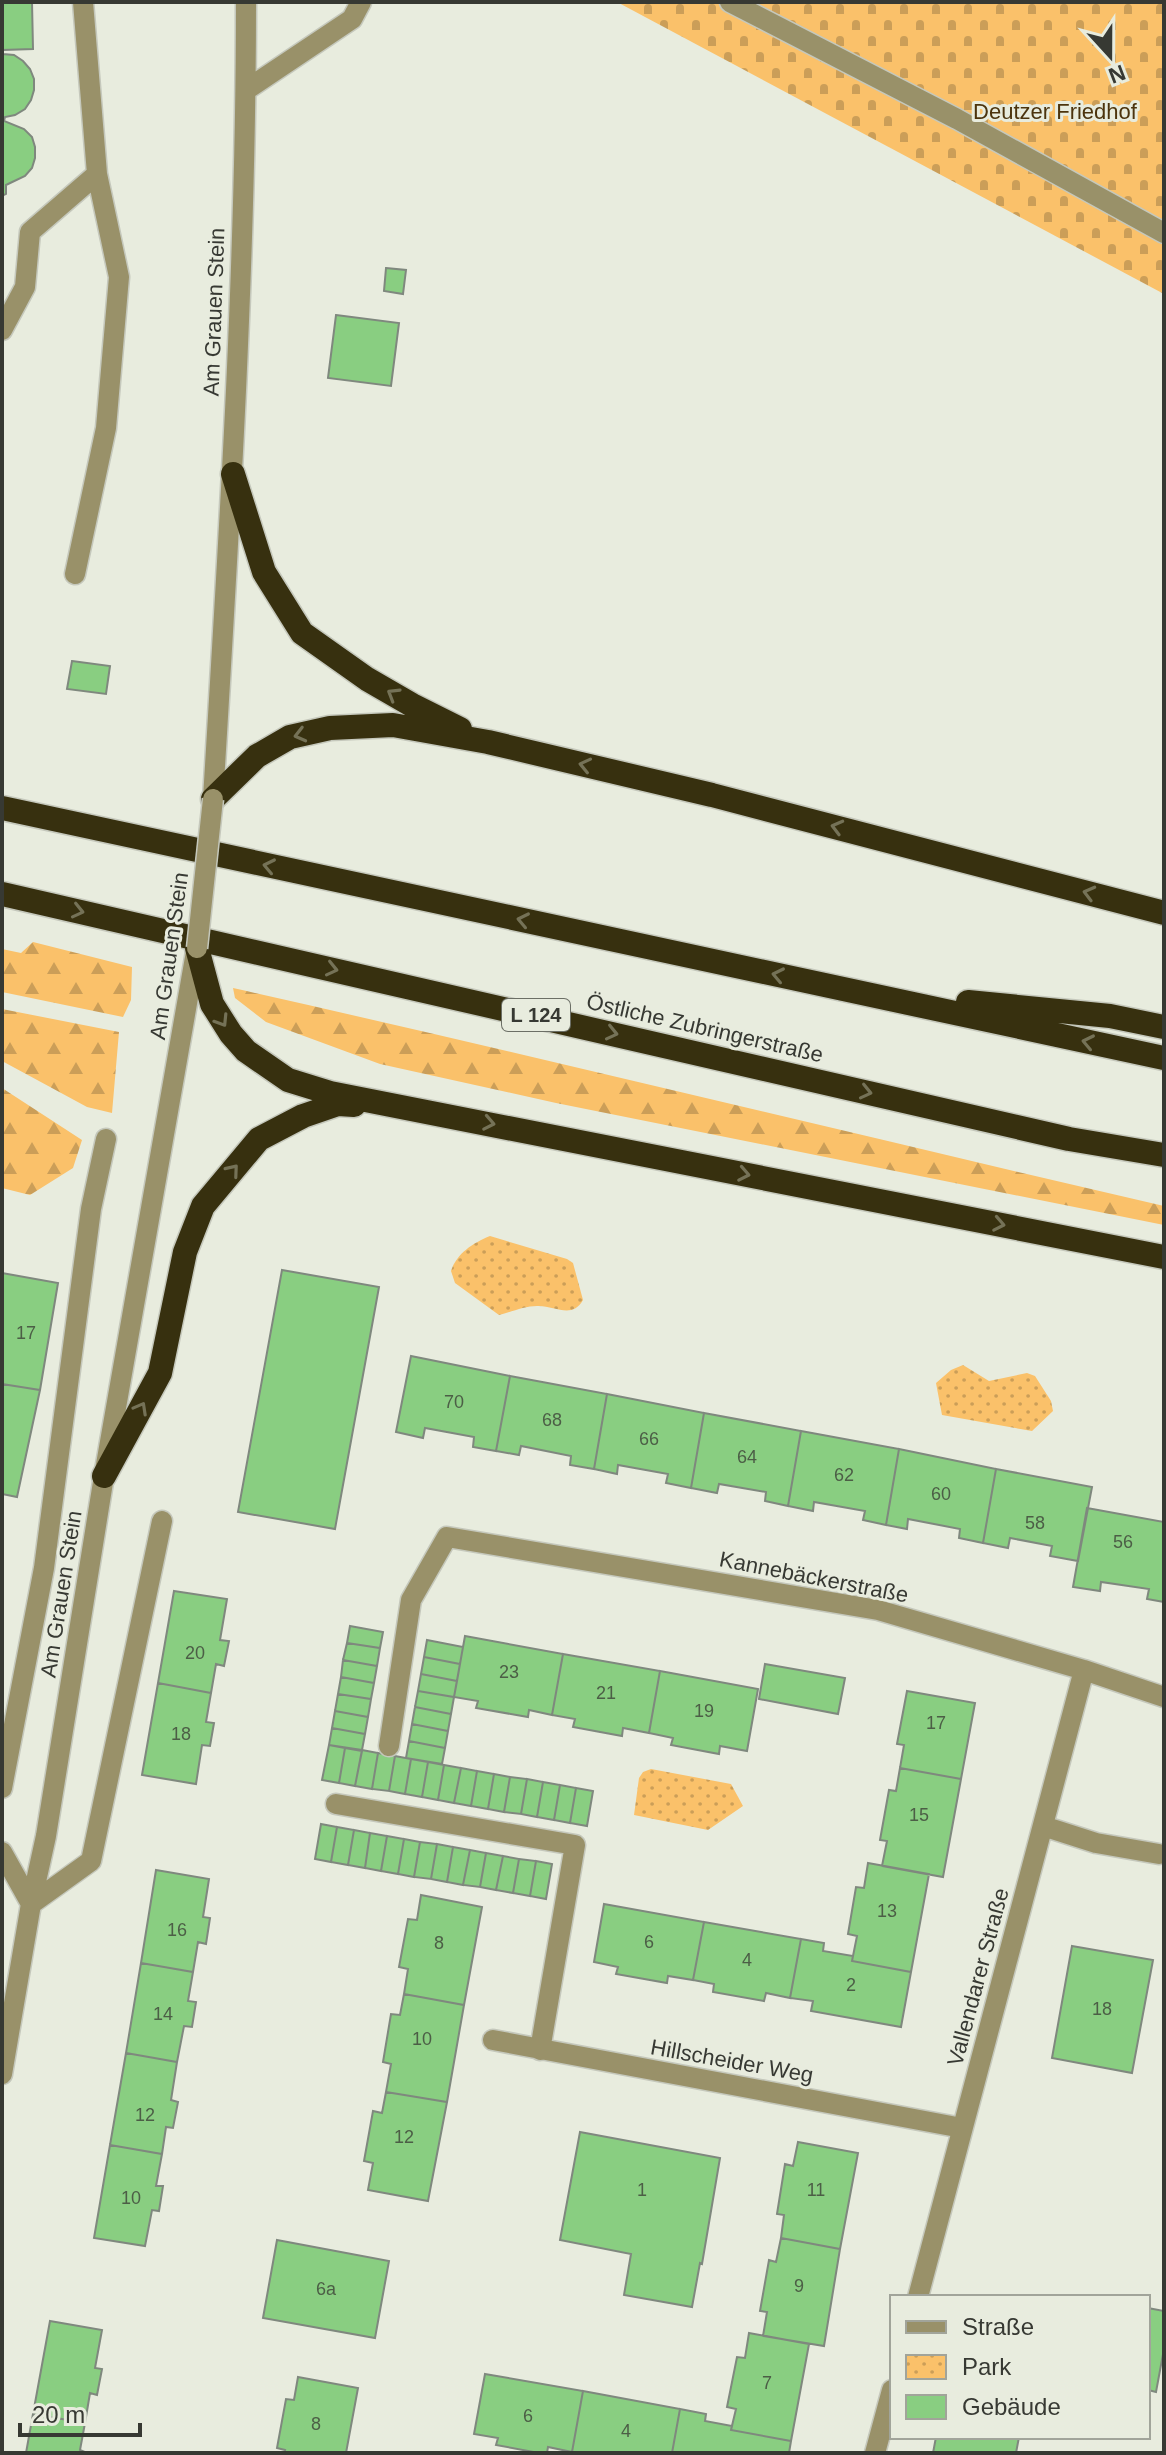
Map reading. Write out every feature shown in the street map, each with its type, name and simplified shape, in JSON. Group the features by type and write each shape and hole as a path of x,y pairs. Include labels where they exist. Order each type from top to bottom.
{"highway":[{"path":"233,474 264,572 302,633 401,699 488,742"},
{"path":"213,799 257,756 290,737 330,728 393,725 488,742 712,795 1164,913"},
{"path":"2,808 1164,1058"},
{"name":"Östliche Zubringerstraße","path":"2,894 1069,1139 1164,1155"},
{"path":"197,948 212,1004 231,1034 246,1051 288,1080 330,1093 1164,1257"},
{"path":"854,991 1110,1016 1164,1027"},
{"path":"104,1476 160,1373 185,1252 203,1206 259,1139 303,1116 338,1104 412,1108"},
{"name":"L 124","path":"1069,1139 1164,1165"}],"street":[{"path":"75,574 106,428 119,277 97,174 83,2"},
{"name":"Am Grauen Stein","path":"2,2074 46,1836 104,1476 197,948 213,799 233,474 246,90 246,2"},
{"path":"246,90 352,19 361,2"},
{"path":"730,2 957,119 1164,233"},
{"path":"2,330 25,287 30,232 97,174"},
{"name":"Am Grauen Stein","path":"2,1788 44,1568 91,1209 106,1139"},
{"path":"2,1852 31,1904 91,1861 162,1521"},
{"name":"Kannebäckerstraße","path":"389,1746 411,1600 447,1537 878,1610 1084,1670 1164,1697"},
{"name":"Vallendarer Straße","path":"919,2295 1084,1670"},
{"path":"336,1804 575,1845 540,2050"},
{"path":"1043,1826 1096,1843 1159,1854"},
{"name":"Hillscheider Weg","path":"493,2040 962,2128"},
{"path":"875,2453 890,2397"}],"green space":[{"name":"Deutzer Friedhof","path":"617,2 1164,2 1164,294"},
{"path":"33,942 132,967 131,1000 123,1017 2,992 2,949 21,953"},
{"path":"233,988 1164,1206 1164,1225 556,1103 380,1064 266,1022 235,998"},
{"path":"2,1009 119,1032 112,1113 87,1107 2,1061"},
{"path":"2,1088 82,1140 73,1168 30,1195 2,1188"},
{"path":"490,1236 573,1263 583,1300 579,1306 562,1310 532,1306 499,1315 455,1283 451,1271 457,1259 466,1249"},
{"path":"963,1365 989,1381 1027,1373 1035,1376 1051,1401 1053,1411 1032,1431 942,1415 936,1383 951,1370"},
{"path":"651,1769 731,1784 743,1806 708,1830 634,1815 639,1778"}],"building":[{"path":"2,2 32,2 33,49 3,50 3,54 14,55 30,69 34,90 25,109 5,117 4,121 24,129 32,137 35,158 32,168 25,176 6,185 6,194 2,196"},
{"path":"386,268 406,270 403,294 384,291"},
{"path":"336,315 399,323 391,386 328,378"},
{"path":"72,661 110,666 106,694 67,689"},
{"path":"282,1270 379,1287 335,1529 238,1512"},
{"path":"2,1273 58,1283 40,1390 2,1384"},
{"path":"411,1356 510,1376 496,1451 473,1447 474,1437 425,1428 423,1438 396,1432"},
{"path":"510,1376 607,1394 594,1469 570,1465 571,1456 521,1446 519,1455 496,1451"},
{"path":"2,1384 40,1390 17,1497 2,1494"},
{"path":"607,1394 704,1413 691,1488 666,1483 668,1474 618,1465 617,1474 594,1469"},
{"path":"704,1413 801,1431 788,1506 765,1501 766,1492 719,1484 717,1493 691,1488"},
{"path":"801,1431 899,1449 886,1525 863,1520 865,1511 814,1502 813,1511 788,1506"},
{"path":"899,1449 996,1469 983,1543 959,1538 960,1529 908,1519 907,1529 886,1525"},
{"path":"996,1469 1092,1487 1078,1561 1050,1556 1052,1546 1010,1538 1008,1548 983,1543"},
{"path":"1087,1508 1164,1522 1164,1602 1147,1599 1149,1589 1101,1582 1100,1591 1073,1587"},
{"path":"174,1591 227,1599 220,1640 229,1641 224,1666 216,1664 211,1693 158,1683"},
{"path":"350,1626 383,1632 380,1648 347,1643"},
{"path":"465,1636 563,1654 552,1715 529,1710 528,1717 476,1708 478,1701 454,1697"},
{"path":"427,1640 463,1647 460,1664 424,1657"},
{"path":"347,1643 380,1648 377,1666 343,1660"},
{"path":"563,1654 660,1671 649,1733 623,1728 622,1736 573,1727 575,1719 552,1715"},
{"path":"424,1657 460,1664 457,1681 421,1674"},
{"path":"343,1660 377,1666 374,1683 341,1677"},
{"path":"765,1664 845,1678 838,1714 759,1699"},
{"path":"660,1671 758,1689 747,1751 720,1746 719,1754 671,1745 673,1738 649,1733"},
{"path":"421,1674 457,1681 454,1697 418,1691"},
{"path":"341,1677 374,1683 371,1699 338,1694"},
{"path":"158,1683 211,1693 206,1722 214,1723 210,1746 202,1745 196,1784 142,1775"},
{"path":"418,1691 454,1697 451,1714 415,1707"},
{"path":"907,1691 975,1703 961,1779 900,1768 904,1745 897,1744"},
{"path":"338,1694 371,1699 368,1717 335,1711"},
{"path":"415,1707 451,1714 448,1731 412,1724"},
{"path":"335,1711 368,1717 365,1734 332,1728"},
{"path":"412,1724 448,1731 445,1748 409,1741"},
{"path":"332,1728 365,1734 362,1750 329,1745"},
{"path":"409,1741 445,1748 442,1764 406,1758"},
{"path":"329,1745 345,1748 339,1783 322,1780"},
{"path":"345,1748 362,1751 355,1786 339,1783"},
{"path":"362,1750 378,1753 372,1789 355,1786"},
{"path":"378,1753 395,1756 389,1791 372,1789"},
{"path":"395,1756 411,1759 405,1794 389,1791"},
{"path":"411,1759 428,1762 422,1797 405,1794"},
{"path":"428,1762 444,1765 438,1800 422,1797"},
{"path":"444,1765 461,1768 454,1803 438,1800"},
{"path":"461,1768 477,1771 471,1806 454,1803"},
{"path":"900,1768 961,1779 943,1877 882,1866 887,1841 880,1840 889,1790 896,1791"},
{"path":"477,1771 494,1774 488,1809 471,1806"},
{"path":"494,1774 510,1777 504,1812 488,1809"},
{"path":"510,1777 527,1779 521,1814 504,1812"},
{"path":"527,1779 543,1782 537,1817 521,1814"},
{"path":"543,1782 560,1785 554,1820 537,1817"},
{"path":"560,1785 576,1788 570,1823 554,1820"},
{"path":"576,1788 593,1791 587,1826 570,1823"},
{"path":"321,1824 337,1827 331,1862 315,1859"},
{"path":"337,1827 354,1830 348,1865 331,1862"},
{"path":"354,1830 370,1833 365,1868 348,1865"},
{"path":"370,1833 387,1836 381,1871 365,1868"},
{"path":"387,1836 404,1839 398,1874 381,1871"},
{"path":"404,1839 420,1842 414,1877 398,1874"},
{"path":"420,1842 437,1844 431,1879 414,1877"},
{"path":"437,1844 453,1847 447,1882 431,1879"},
{"path":"453,1847 470,1850 463,1885 447,1882"},
{"path":"470,1850 486,1853 480,1887 463,1885"},
{"path":"486,1853 503,1856 496,1890 480,1887"},
{"path":"503,1856 519,1859 513,1893 496,1890"},
{"path":"519,1859 536,1861 530,1896 513,1893"},
{"path":"536,1861 552,1864 546,1899 530,1896"},
{"path":"868,1863 929,1874 911,1972 852,1961 857,1936 848,1934 856,1887 864,1888"},
{"path":"156,1870 209,1879 203,1917 210,1918 206,1944 198,1942 193,1972 141,1963"},
{"path":"421,1895 482,1907 464,2005 404,1994 408,1969 399,1967 408,1919 417,1920"},
{"path":"604,1904 704,1922 693,1980 668,1976 667,1983 616,1974 618,1967 594,1962"},
{"path":"704,1922 801,1939 790,1998 766,1993 764,2001 713,1992 714,1984 693,1980"},
{"path":"801,1939 824,1943 823,1951 853,1956 852,1961 911,1972 901,2027 811,2011 813,2001 790,1998"},
{"path":"1072,1946 1153,1960 1132,2073 1052,2058"},
{"path":"141,1963 193,1972 188,2001 196,2002 192,2027 184,2026 177,2062 126,2053"},
{"path":"404,1994 464,2005 447,2102 386,2092 391,2064 383,2062 391,2014 400,2015"},
{"path":"126,2053 177,2062 171,2100 178,2102 173,2128 166,2127 162,2154 110,2145"},
{"path":"386,2092 447,2102 428,2201 368,2190 373,2163 364,2161 373,2111 382,2113"},
{"path":"580,2132 720,2158 692,2307 624,2295 631,2254 560,2240"},
{"path":"798,2142 858,2153 840,2249 781,2238 784,2215 777,2214 785,2164 793,2166"},
{"path":"110,2145 162,2154 156,2186 163,2186 159,2211 152,2210 145,2246 94,2238"},
{"path":"781,2238 840,2249 824,2346 763,2336 767,2312 760,2311 769,2260 776,2262"},
{"path":"277,2240 389,2261 375,2338 263,2318"},
{"path":"1150,2308 1164,2311 1164,2349 1156,2392 1150,2390"},
{"path":"50,2321 102,2330 95,2368 102,2369 97,2395 90,2393 85,2423 33,2414"},
{"path":"749,2333 809,2344 791,2441 731,2430 736,2409 727,2407 737,2357 745,2358"},
{"path":"485,2374 583,2391 572,2452 548,2447 547,2453 539,2453 496,2445 498,2438 474,2434"},
{"path":"298,2377 358,2388 346,2453 284,2453 285,2450 277,2448 286,2399 294,2400"},
{"path":"583,2391 680,2409 672,2453 572,2452"},
{"path":"680,2409 706,2414 705,2421 732,2426 731,2430 791,2441 789,2453 672,2453"},
{"path":"33,2414 85,2423 80,2450 87,2453 26,2453"},
{"path":"936,2439 1019,2439 1016,2453 933,2453"}]}
